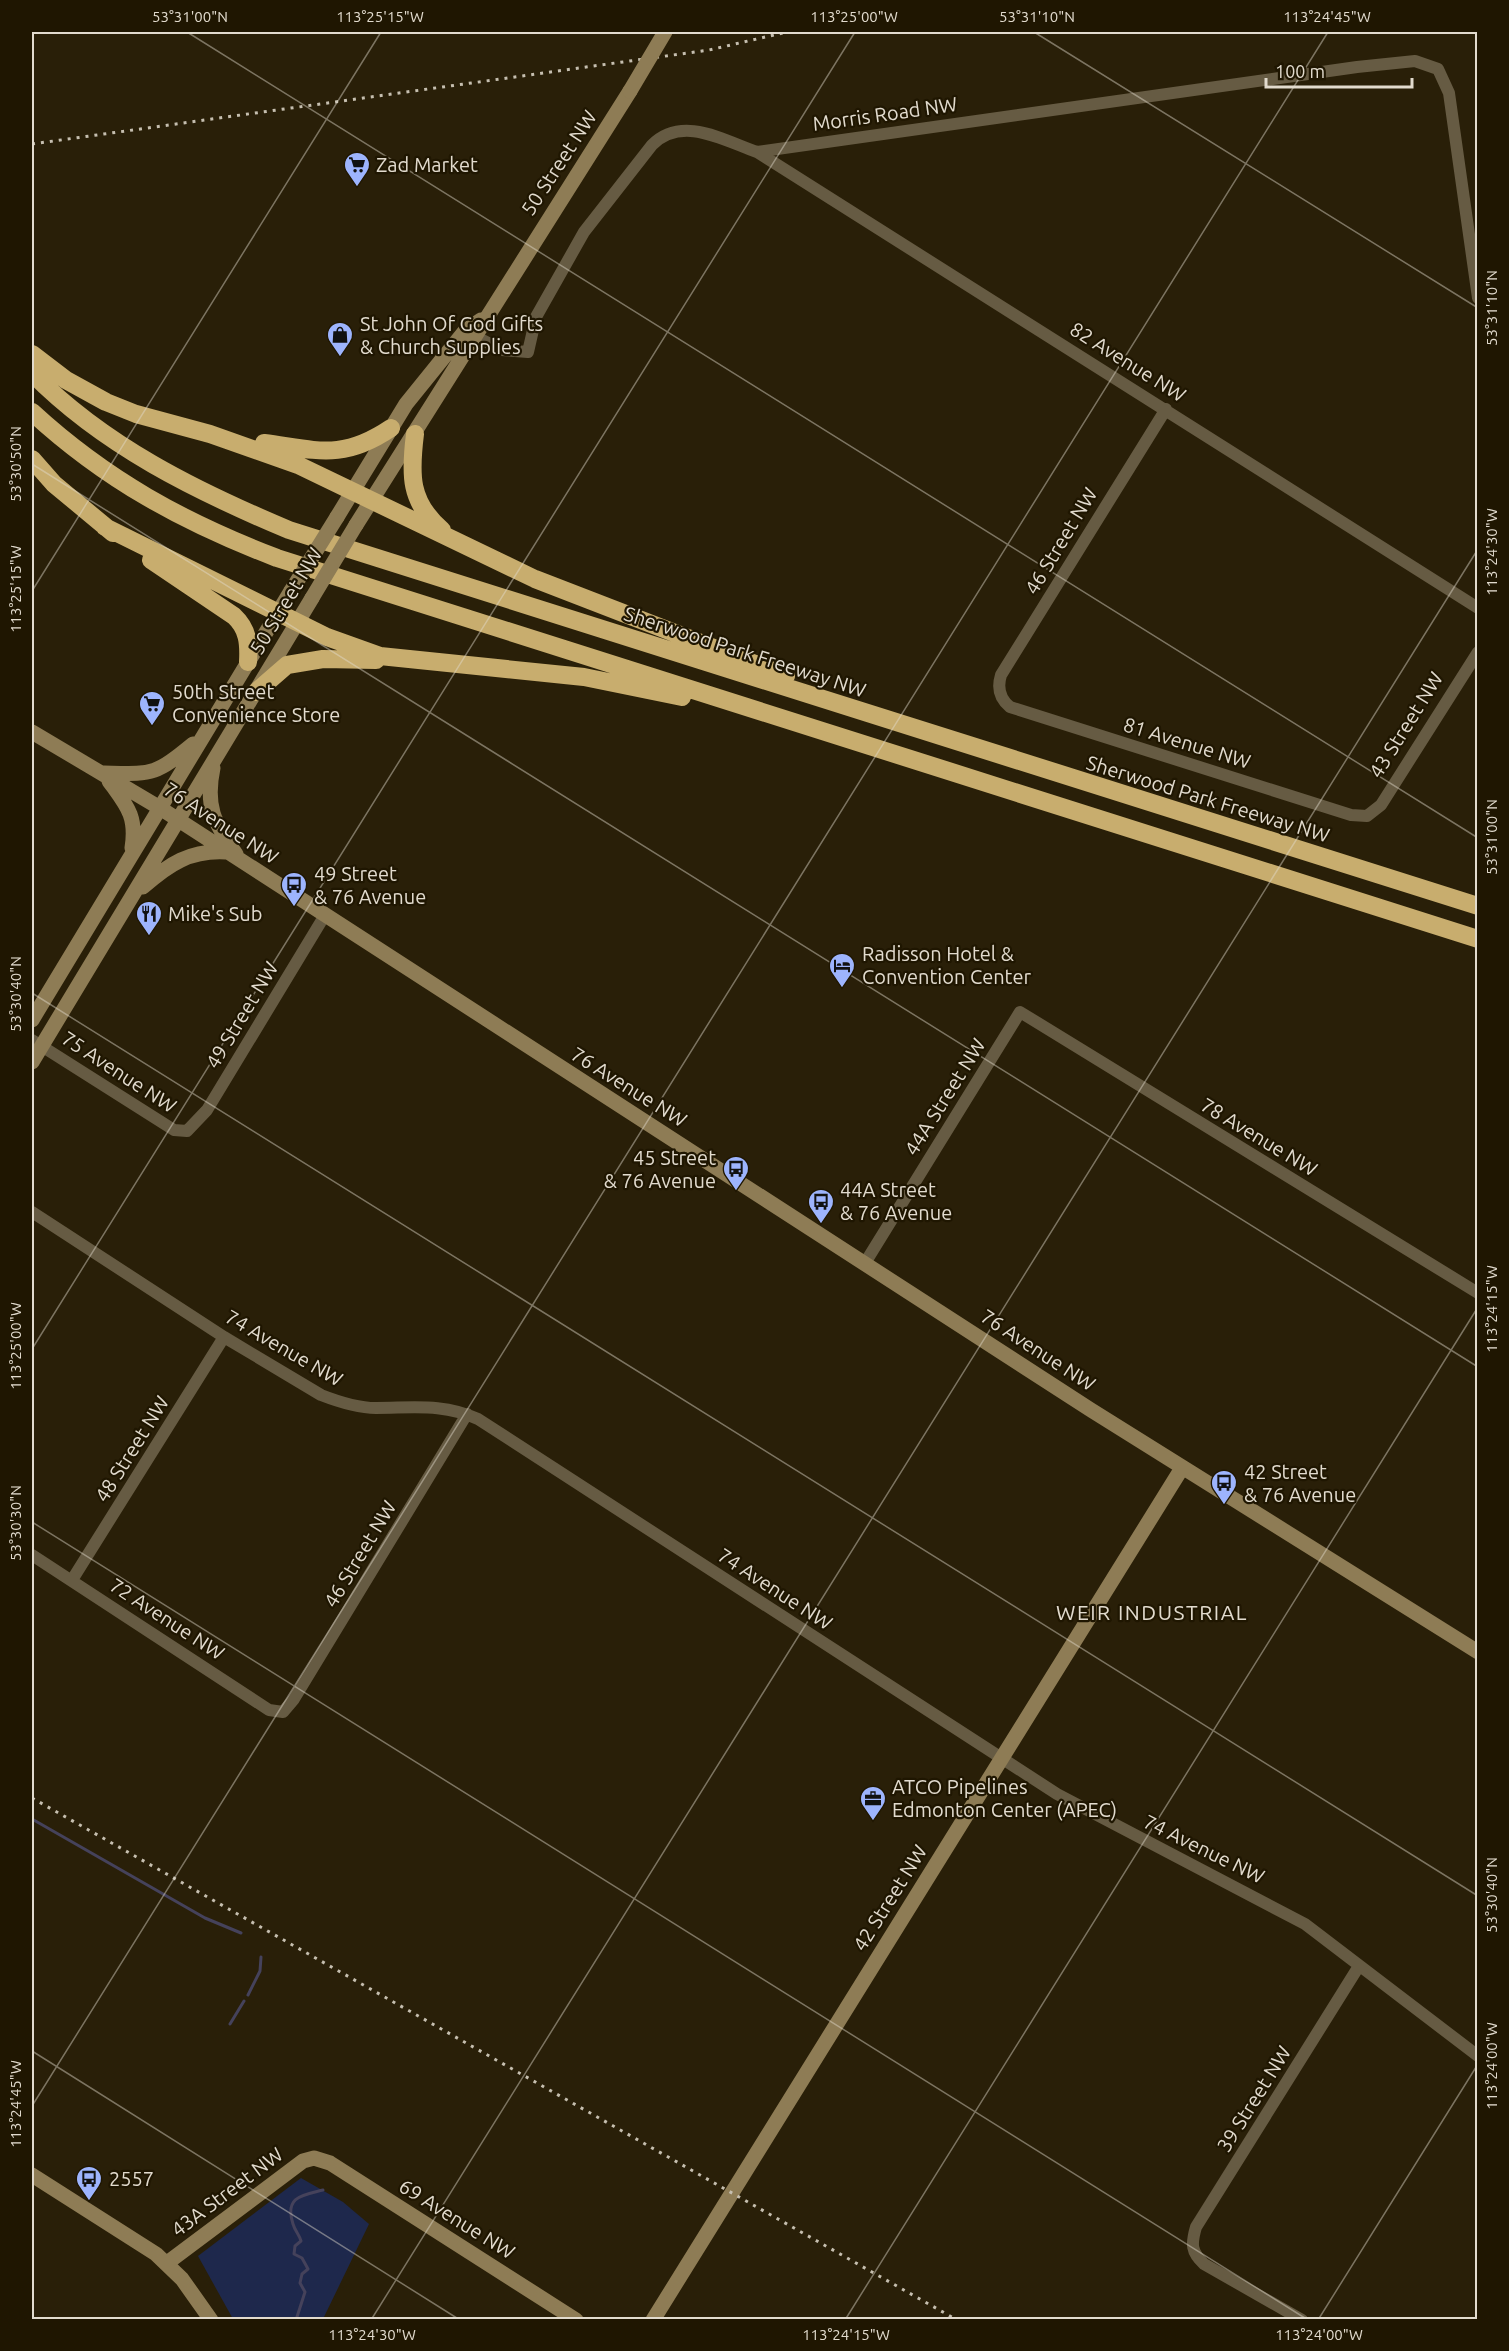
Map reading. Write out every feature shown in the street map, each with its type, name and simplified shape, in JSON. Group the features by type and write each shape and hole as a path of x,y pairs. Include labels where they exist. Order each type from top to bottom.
{"highway":[{"path":"32,354 66,380 106,402 136,414 232,441 298,465 455,541 600,605 803,683 831,702"},
{"name":"Sherwood Park Freeway NW","path":"32,373 79,416 142,459 184,483 289,530 1478,906"},
{"path":"32,412 91,461 135,491 215,534 374,590 1478,939"},
{"path":"232,441 323,451 364,443 391,428"},
{"path":"415,434 411,470 421,506 433,522 455,541"},
{"path":"32,459 54,484 105,527 234,616 246,630 248,662"},
{"path":"105,527 351,647 411,660"},
{"path":"256,692 287,665 306,661 411,660 584,677 676,696 736,704"}],"street":[{"name":"50 Street NW","path":"32,1020 391,428 486,316 630,91 665,32"},
{"name":"Morris Road NW","path":"470,334 502,350 528,352 536,317 584,231 661,136 673,130 686,129 757,152 1357,67 1415,61 1438,69 1449,93 1478,298"},
{"name":"82 Avenue NW","path":"757,152 1478,608"},
{"name":"50 Street NW","path":"32,1062 37,1042 132,897 356,525 415,434 470,334"},
{"name":"46 Street NW","path":"1001,697 999,682 1001,675 1166,409"},
{"name":"43 Street NW","path":"1367,816 1381,805 1478,652"},
{"name":"81 Avenue NW","path":"1001,697 1004,702 1018,711 1351,815 1367,816"},
{"name":"76 Avenue NW","path":"32,732 160,808 1182,1468 1478,1652"},
{"path":"103,774 138,775 158,770 203,736"},
{"path":"214,761 209,796 213,815 217,827 241,861"},
{"path":"103,774 132,815 135,831 132,854"},
{"path":"132,897 166,867 185,856 226,852"},
{"name":"49 Street NW","path":"187,1131 207,1110 325,915"},
{"name":"44A Street NW","path":"865,1263 1020,1012"},
{"name":"78 Avenue NW","path":"1020,1012 1478,1293"},
{"name":"75 Avenue NW","path":"37,1042 174,1130 187,1131"},
{"name":"74 Avenue NW","path":"32,1212 225,1337 304,1386 338,1402 374,1408 442,1407 467,1414 1001,1760 1093,1815 1289,1914 1323,1936 1478,2056"},
{"name":"48 Street NW","path":"72,1580 225,1337"},
{"name":"46 Street NW","path":"283,1712 294,1700 467,1414"},
{"name":"42 Street NW","path":"653,2319 1182,1468"},
{"name":"72 Avenue NW","path":"32,1555 269,1710 283,1712"},
{"name":"39 Street NW","path":"1302,2319 1207,2265 1195,2255 1191,2243 1196,2228 1359,1965"},
{"name":"43A Street NW","path":"167,2263 303,2161 314,2158"},
{"name":"69 Avenue NW","path":"314,2158 330,2163 576,2319"},
{"path":"32,2175 167,2263 196,2296 211,2319"}],"shaded area":[{"path":"301,2178 343,2202 369,2224 323,2319 233,2319 198,2256"}],"waterway":[{"path":"32,1819 205,1918 241,1933"},
{"path":"248,1995 260,1971 261,1957"},
{"path":"230,2024 244,2001"},
{"path":"296,2320 305,2292 300,2283 302,2274 308,2269 302,2258 294,2254 295,2246 301,2241 293,2224 291,2208 297,2198 323,2190"}],"railway":[{"path":"32,144 709,50 787,32"},
{"path":"32,1798 957,2320"}],"place":[{"name":"Zad Market","path":"357,188"},
{"name":"St John Of God Gifts & Church Supplies","path":"340,358"},
{"name":"50th Street Convenience Store","path":"152,727"},
{"name":"49 Street & 76 Avenue","path":"294,908"},
{"name":"Mike's Sub","path":"149,937"},
{"name":"Radisson Hotel & Convention Center","path":"842,989"},
{"name":"45 Street & 76 Avenue","path":"736,1192"},
{"name":"44A Street & 76 Avenue","path":"821,1225"},
{"name":"42 Street & 76 Avenue","path":"1224,1506"},
{"name":"ATCO Pipelines Edmonton Center (APEC)","path":"873,1822"},
{"name":"2557","path":"89,2202"}],"district":[{"name":"WEIR INDUSTRIAL","path":"1152,1613"}]}
